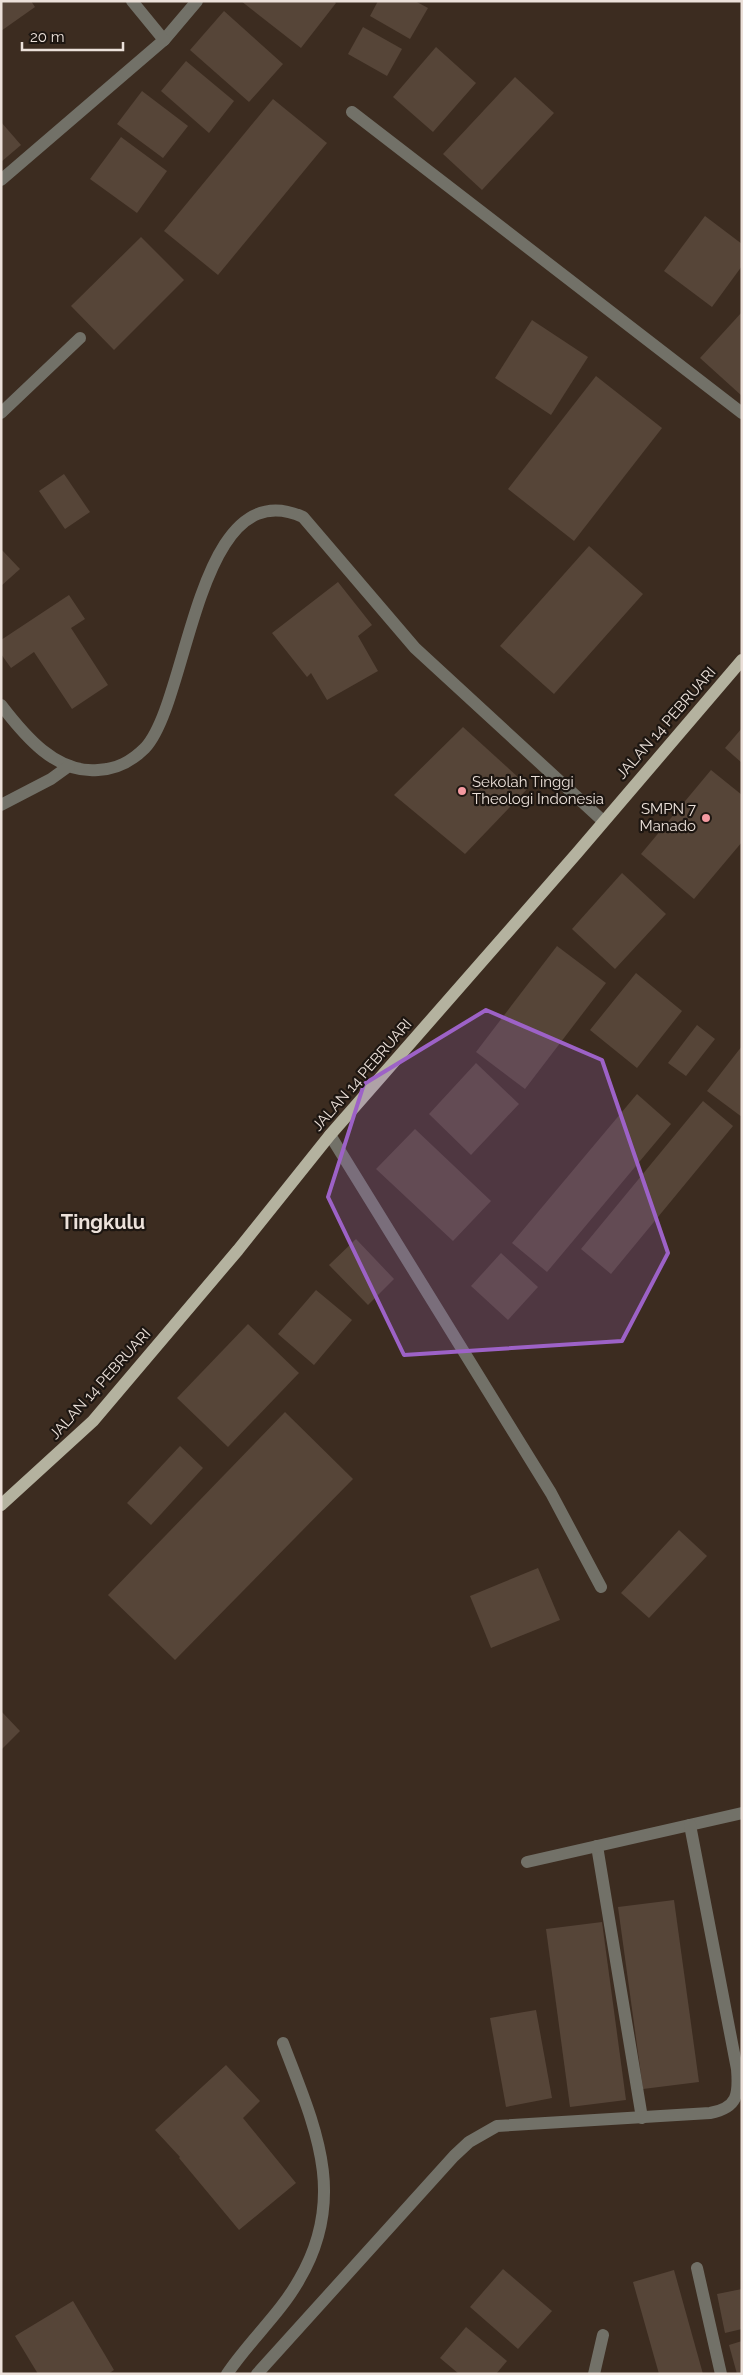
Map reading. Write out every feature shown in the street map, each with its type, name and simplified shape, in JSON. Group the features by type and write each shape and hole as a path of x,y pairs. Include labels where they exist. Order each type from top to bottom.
{"main road":[{"name":"JALAN 14 PEBRUARI","path":"1,1505 93,1421 238,1250 330,1135 742,660"}],"street":[{"path":"132,1 164,40"},
{"path":"1,180 164,40 197,1"},
{"path":"352,112 742,413"},
{"path":"1,413 80,338"},
{"path":"1,706 32,742 48,755 69,766 92,771 114,769 131,760 146,747 160,720 174,686 211,567 225,542 238,528 255,516 272,511 288,511 303,518 415,648 604,821"},
{"path":"1,805 52,779 69,766"},
{"path":"330,1135 550,1493 601,1587"},
{"path":"527,1862 742,1813"},
{"path":"257,2374 454,2156 481,2134 497,2126 642,2118 720,2111 732,2104 738,2091 735,2060 690,1825"},
{"path":"597,1846 642,2118"},
{"path":"227,2374 299,2280 315,2248 324,2210 322,2155 315,2128 282,2043"},
{"path":"697,2268 721,2374"},
{"path":"594,2374 603,2335"}],"highlighted area":[{"path":"486,1010 602,1060 668,1253 622,1341 404,1355 328,1197 364,1084"}],"building":[{"path":"1,1 31,1 35,7 1,31"},
{"path":"241,1 334,1 336,3 301,48"},
{"path":"378,1 415,1 428,8 410,39 370,16"},
{"path":"224,11 283,64 249,102 190,50"},
{"path":"363,27 402,49 387,76 348,54"},
{"path":"436,47 476,83 433,132 393,97"},
{"path":"186,61 234,101 209,133 161,91"},
{"path":"515,77 554,113 482,190 443,154"},
{"path":"142,91 188,126 163,158 117,124"},
{"path":"273,99 327,143 218,275 164,231"},
{"path":"1,122 21,145 1,162"},
{"path":"121,137 167,171 137,213 90,179"},
{"path":"705,216 742,244 742,266 712,307 664,271"},
{"path":"141,237 184,280 114,350 71,306"},
{"path":"742,312 742,396 700,358"},
{"path":"532,320 588,357 551,415 495,378"},
{"path":"596,376 662,428 574,541 508,489"},
{"path":"64,474 90,512 65,529 39,491"},
{"path":"589,546 643,594 554,694 500,646"},
{"path":"1,549 20,569 1,586"},
{"path":"338,582 372,625 358,636 378,671 327,700 311,673 307,677 272,633"},
{"path":"69,595 85,619 71,628 108,685 72,709 34,652 11,668 1,654 1,640"},
{"name":"Sekolah Tinggi Theologi Indonesia","path":"463,727 529,787 465,854 394,795"},
{"path":"742,728 742,763 725,748"},
{"name":"SMPN 7 Manado","path":"711,770 742,795 742,842 694,899 641,854"},
{"path":"622,873 666,914 615,969 572,929"},
{"path":"557,946 606,983 525,1089 476,1052"},
{"path":"636,973 682,1011 637,1068 590,1030"},
{"path":"697,1025 715,1039 686,1076 668,1063"},
{"path":"742,1046 742,1117 707,1091"},
{"path":"476,1063 519,1104 471,1155 429,1114"},
{"path":"637,1094 671,1124 547,1272 512,1243"},
{"path":"703,1101 733,1126 611,1274 581,1249"},
{"path":"415,1129 491,1201 453,1241 376,1169"},
{"path":"356,1239 394,1279 368,1305 329,1265"},
{"path":"501,1253 538,1287 508,1320 471,1286"},
{"path":"316,1290 352,1320 314,1365 278,1334"},
{"path":"248,1324 299,1373 228,1447 177,1398"},
{"path":"285,1412 353,1479 175,1660 108,1595"},
{"path":"180,1446 203,1468 151,1525 127,1503"},
{"path":"679,1530 707,1556 649,1618 621,1593"},
{"path":"538,1568 560,1620 491,1648 470,1596"},
{"path":"1,1711 20,1731 1,1750"},
{"path":"674,1900 699,2082 643,2089 618,1907"},
{"path":"602,1922 626,2100 570,2107 546,1929"},
{"path":"536,2010 552,2098 506,2107 490,2018"},
{"path":"226,2065 260,2101 243,2118 296,2183 239,2230 180,2157 155,2130"},
{"path":"503,2269 552,2311 518,2349 470,2307"},
{"path":"674,2270 703,2374 659,2374 633,2282"},
{"path":"742,2289 742,2329 725,2333 717,2294"},
{"path":"73,2301 114,2370 108,2374 38,2374 15,2336"},
{"path":"466,2327 507,2361 496,2374 459,2374 440,2358"},
{"path":"742,2341 742,2374 737,2374 729,2345"}],"place":[{"name":"Sekolah Tinggi Theologi Indonesia","path":"462,791"},
{"name":"SMPN 7 Manado","path":"706,818"}],"district":[{"name":"Tingkulu","path":"103,1222"}]}
